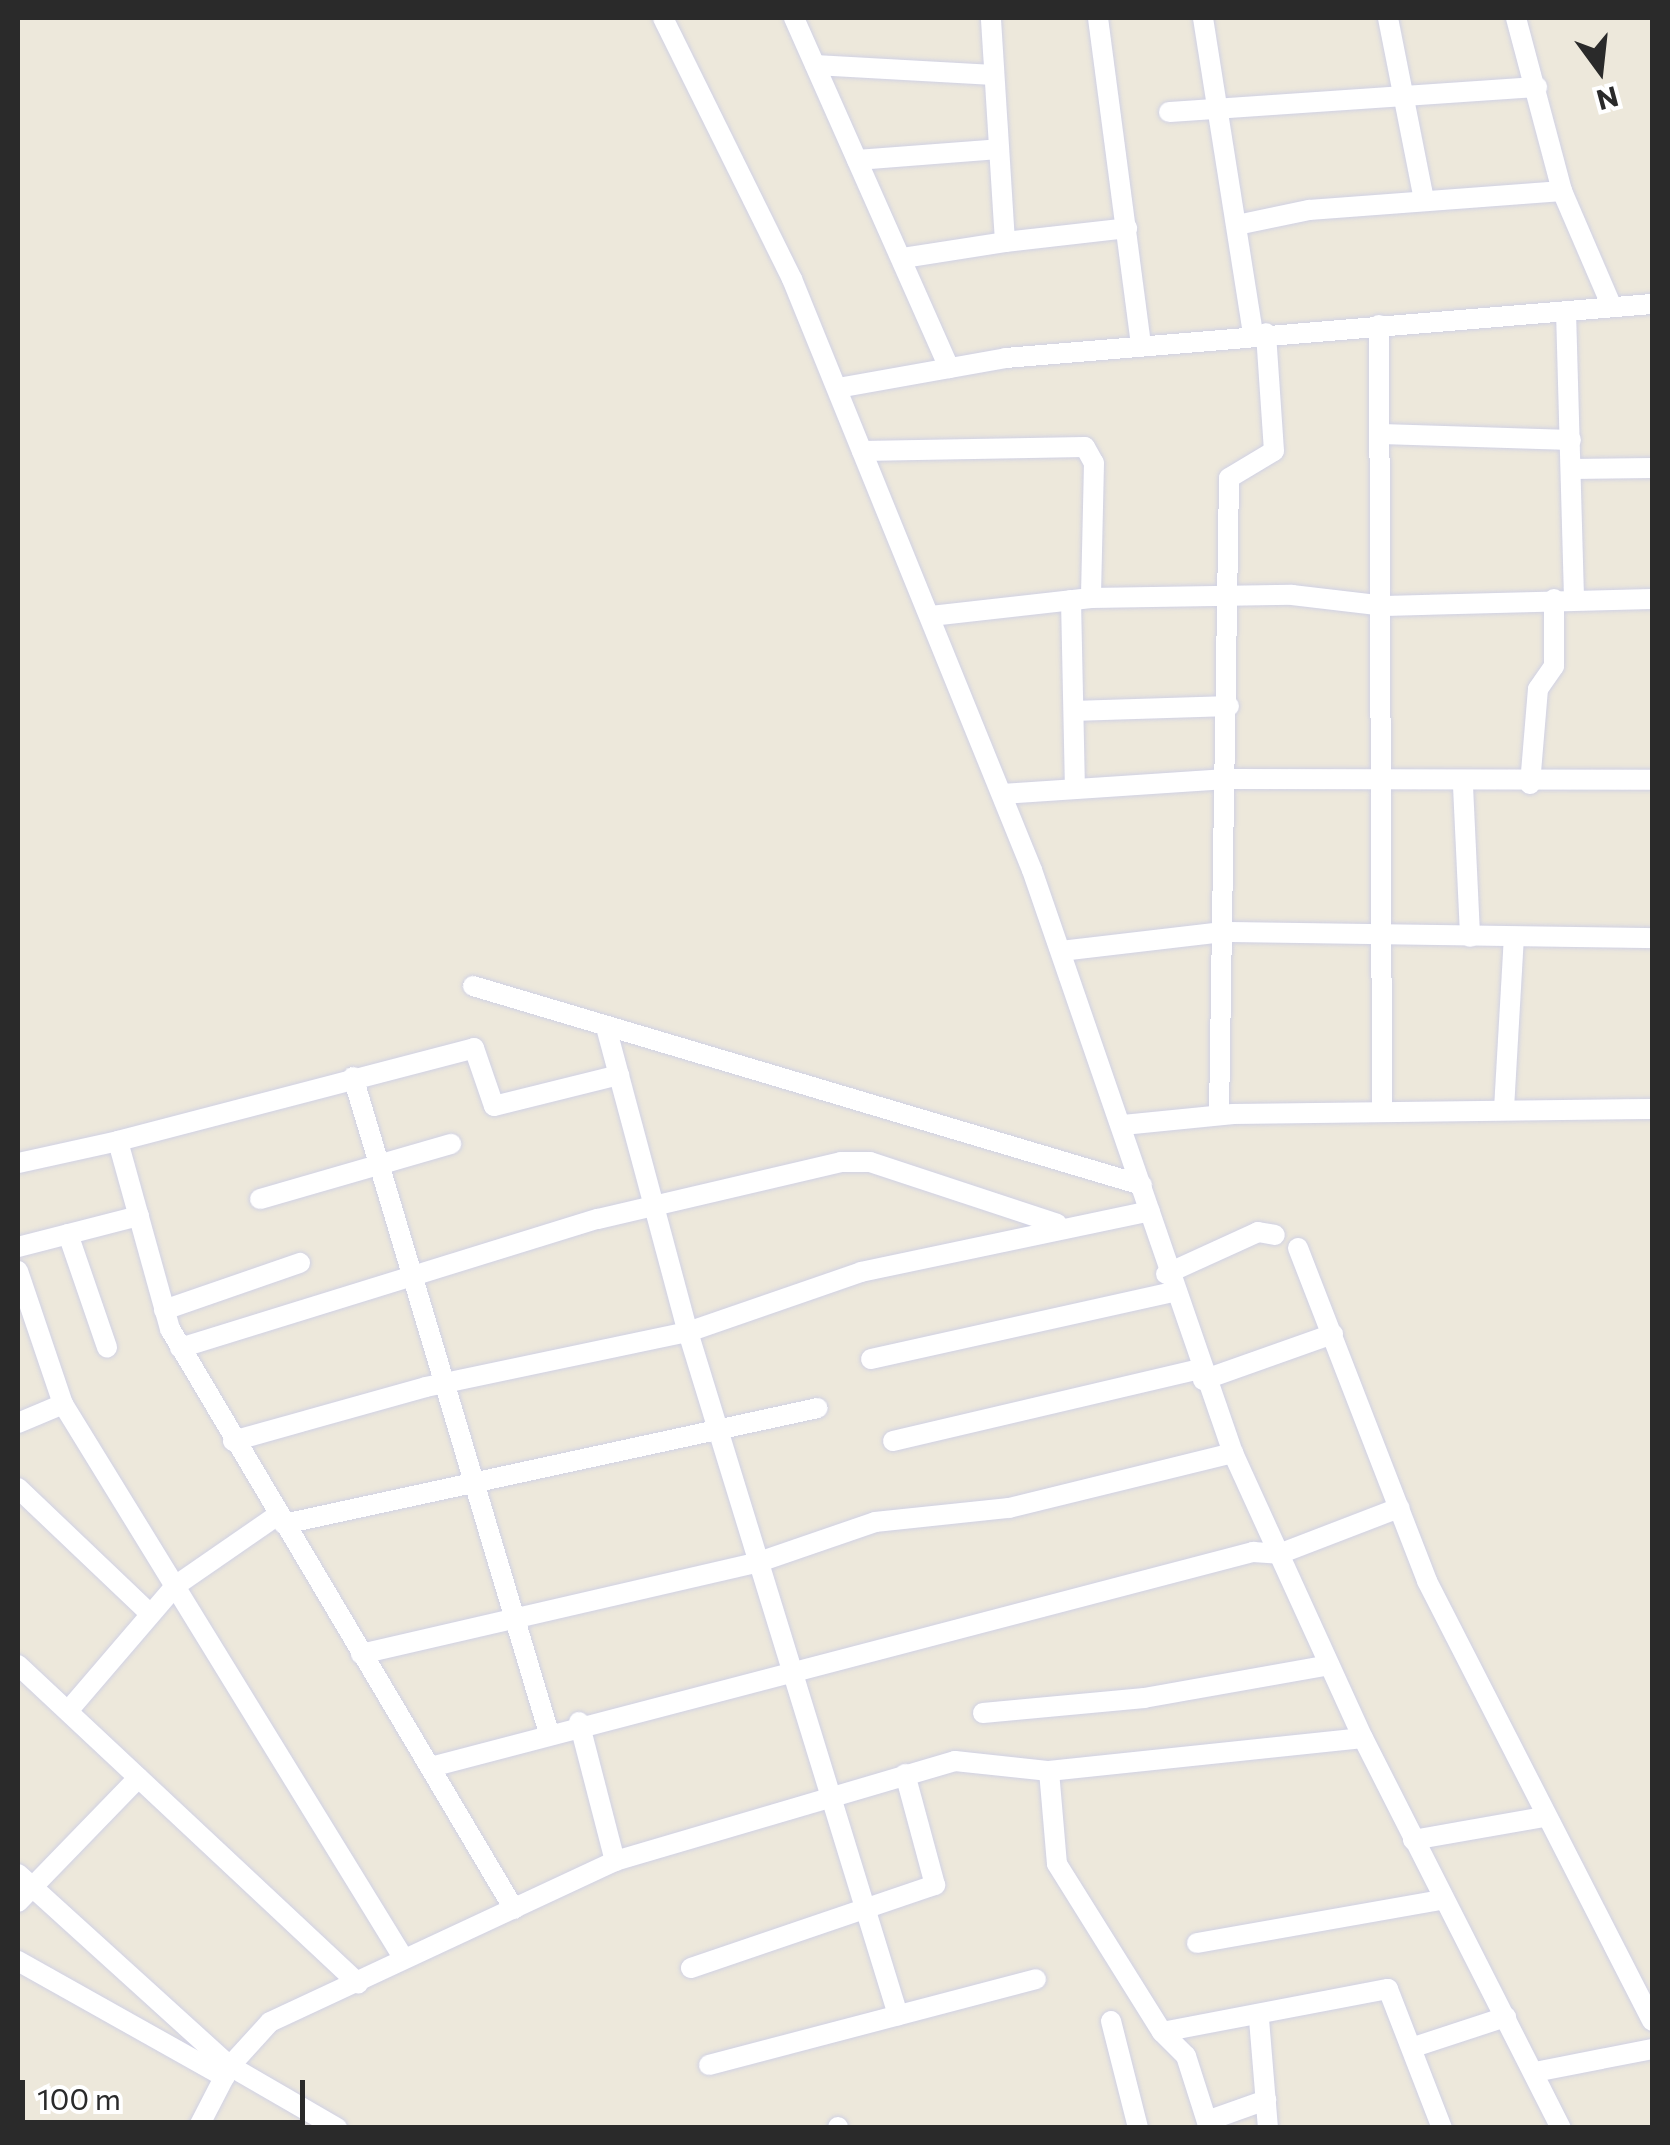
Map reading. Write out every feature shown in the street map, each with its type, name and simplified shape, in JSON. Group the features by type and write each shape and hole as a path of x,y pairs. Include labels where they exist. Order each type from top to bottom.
{"street":[{"path":"663,18 838,388 1002,794 1123,1125 1169,1283 1232,1453 1363,1738 1561,2128"},
{"path":"794,18 949,368"},
{"path":"991,18 1005,242"},
{"path":"1098,18 1141,345"},
{"path":"1203,18 1236,225 1259,334 1274,452 1229,478 1225,598 1229,706 1219,1115"},
{"path":"1388,18 1424,199"},
{"path":"1516,18 1562,191 1612,307"},
{"path":"815,65 994,75"},
{"path":"1168,112 1404,92 1537,87"},
{"path":"858,160 999,149"},
{"path":"1236,225 1424,199 1562,191"},
{"path":"902,258 1127,228"},
{"path":"838,388 949,368 1141,345 1652,304"},
{"path":"1530,784 1538,689 1554,666 1564,598 1571,469 1566,311"},
{"path":"1379,325 1385,606 1379,936 1382,1110"},
{"path":"1381,434 1570,440"},
{"path":"862,451 1085,447 1094,463 1074,711 1075,788"},
{"path":"1571,469 1652,468"},
{"path":"930,616 1081,599 1225,598 1385,606 1564,598 1652,599"},
{"path":"1074,711 1229,706"},
{"path":"1002,794 1227,780 1463,786 1652,780"},
{"path":"1463,786 1470,937"},
{"path":"1061,951 1224,932 1652,938"},
{"path":"1504,1110 1514,937"},
{"path":"474,986 1142,1185"},
{"path":"606,1028 688,1332 898,2015"},
{"path":"18,1163 118,1141 474,1048 494,1106 618,1075"},
{"path":"352,1078 411,1271 450,1382 548,1730"},
{"path":"1123,1125 1219,1115 1382,1110 1652,1110"},
{"path":"118,1141 164,1310 180,1348 514,1909"},
{"path":"260,1199 451,1144"},
{"path":"180,1348 411,1271 653,1204 870,1162 1064,1226"},
{"path":"234,1441 450,1382 688,1332 861,1272 1064,1226 1150,1211"},
{"path":"18,1247 138,1216"},
{"path":"871,1359 1169,1283 1258,1232 1275,1235"},
{"path":"68,1234 107,1347"},
{"path":"1298,1248 1399,1508 1543,1817 1652,2021"},
{"path":"164,1310 300,1262"},
{"path":"18,1271 63,1404 404,1959"},
{"path":"893,1441 1201,1375 1333,1334"},
{"path":"18,1422 63,1404"},
{"path":"68,1712 148,1612 174,1586 281,1519 480,1489 818,1408"},
{"path":"361,1654 514,1612 759,1562 875,1522 1009,1508 1232,1453"},
{"path":"18,1488 148,1612"},
{"path":"432,1767 548,1730 794,1676 1253,1552 1279,1554 1399,1508"},
{"path":"983,1713 1162,1695 1328,1665"},
{"path":"19,1670 358,1984"},
{"path":"579,1722 615,1861"},
{"path":"198,2128 227,2071 270,2022 615,1861 905,1774 975,1760 1049,1771 1363,1738"},
{"path":"1049,1771 1064,1884 1162,2032 1186,2056 1208,2124 1266,2100"},
{"path":"691,1968 935,1886 905,1774"},
{"path":"138,1778 21,1886 227,2071"},
{"path":"1413,1840 1543,1817"},
{"path":"1197,1943 1442,1900"},
{"path":"18,1961 337,2128"},
{"path":"710,2064 1036,1978"},
{"path":"1162,2032 1259,2019 1388,1989 1414,2047 1442,2128"},
{"path":"1414,2047 1506,2017"},
{"path":"1259,2019 1268,2128"},
{"path":"1111,2021 1138,2128"},
{"path":"1535,2072 1652,2049"}]}
